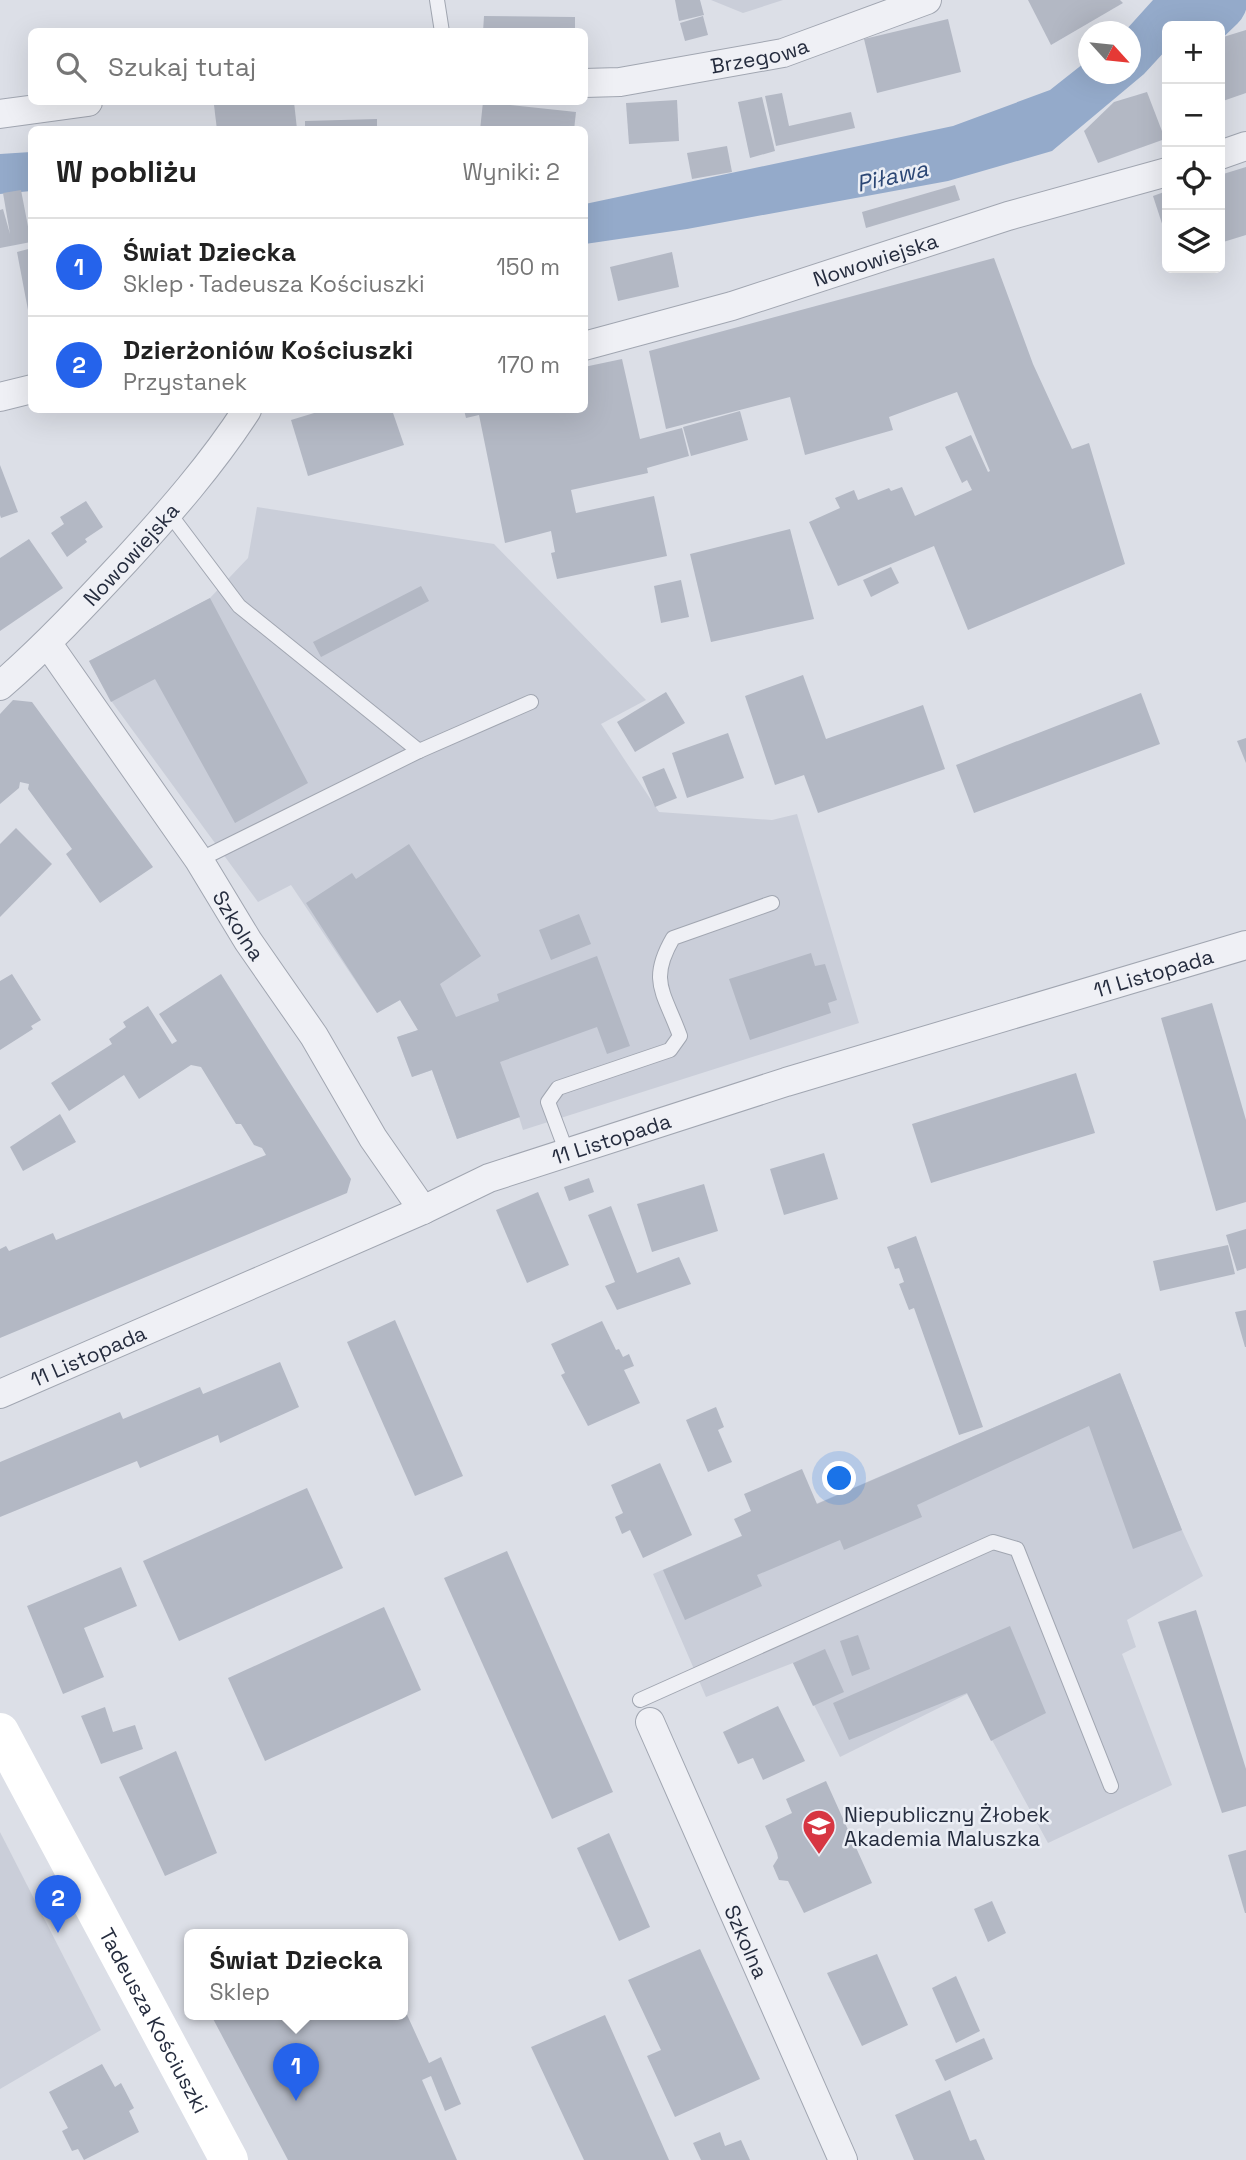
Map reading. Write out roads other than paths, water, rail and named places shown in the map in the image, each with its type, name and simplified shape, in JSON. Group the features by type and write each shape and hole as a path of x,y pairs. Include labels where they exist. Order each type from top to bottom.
{"street":[{"name":"Brzegowa","path":"588,83 631,80 783,53 927,0"},
{"path":"0,114 66,105"},
{"path":"1225,153 1246,146"},
{"name":"Nowowiejska","path":"588,345 732,306 995,220 1162,173"},
{"path":"0,397 28,389"},
{"name":"Nowowiejska","path":"0,686 48,644 169,513 224,446 245,413"},
{"name":"Szkolna","path":"48,644 199,860 248,942 314,1036 373,1138 423,1210"},
{"name":"11 Listopada","path":"0,1394 423,1210 489,1178 786,1082 1246,945"},
{"name":"Szkolna","path":"645,1711 843,2160"},
{"name":"Tadeusza Kościuszki","path":"0,1732 229,2160"}],"lane":[{"path":"437,0 441,28"},
{"path":"169,513 239,606 419,751"},
{"path":"199,860 419,751 531,702"},
{"path":"567,1153 548,1102 558,1088 670,1050 680,1037 657,975 660,960 673,937 772,903"},
{"path":"645,1711 993,1542 1017,1549 1111,1786"}],"water":[{"path":"1153,0 1212,0 1193,21 1162,21 1162,54 1141,77 1141,21 1134,21"},
{"path":"1078,68 1078,84 1132,84 1052,151 948,181 687,229 588,244 588,203 953,126 1050,90"},
{"path":"28,152 28,191 0,194 0,154"}],"waterway":[{"name":"Piława","path":"1193,21 1215,0"}],"place":[{"name":"Niepubliczny Żłobek Akademia Maluszka","path":"819,1856"},
{"name":"Dzierżoniów Kościuszki","path":"58,1933"},
{"name":"Świat Dziecka","path":"296,2101"}]}
